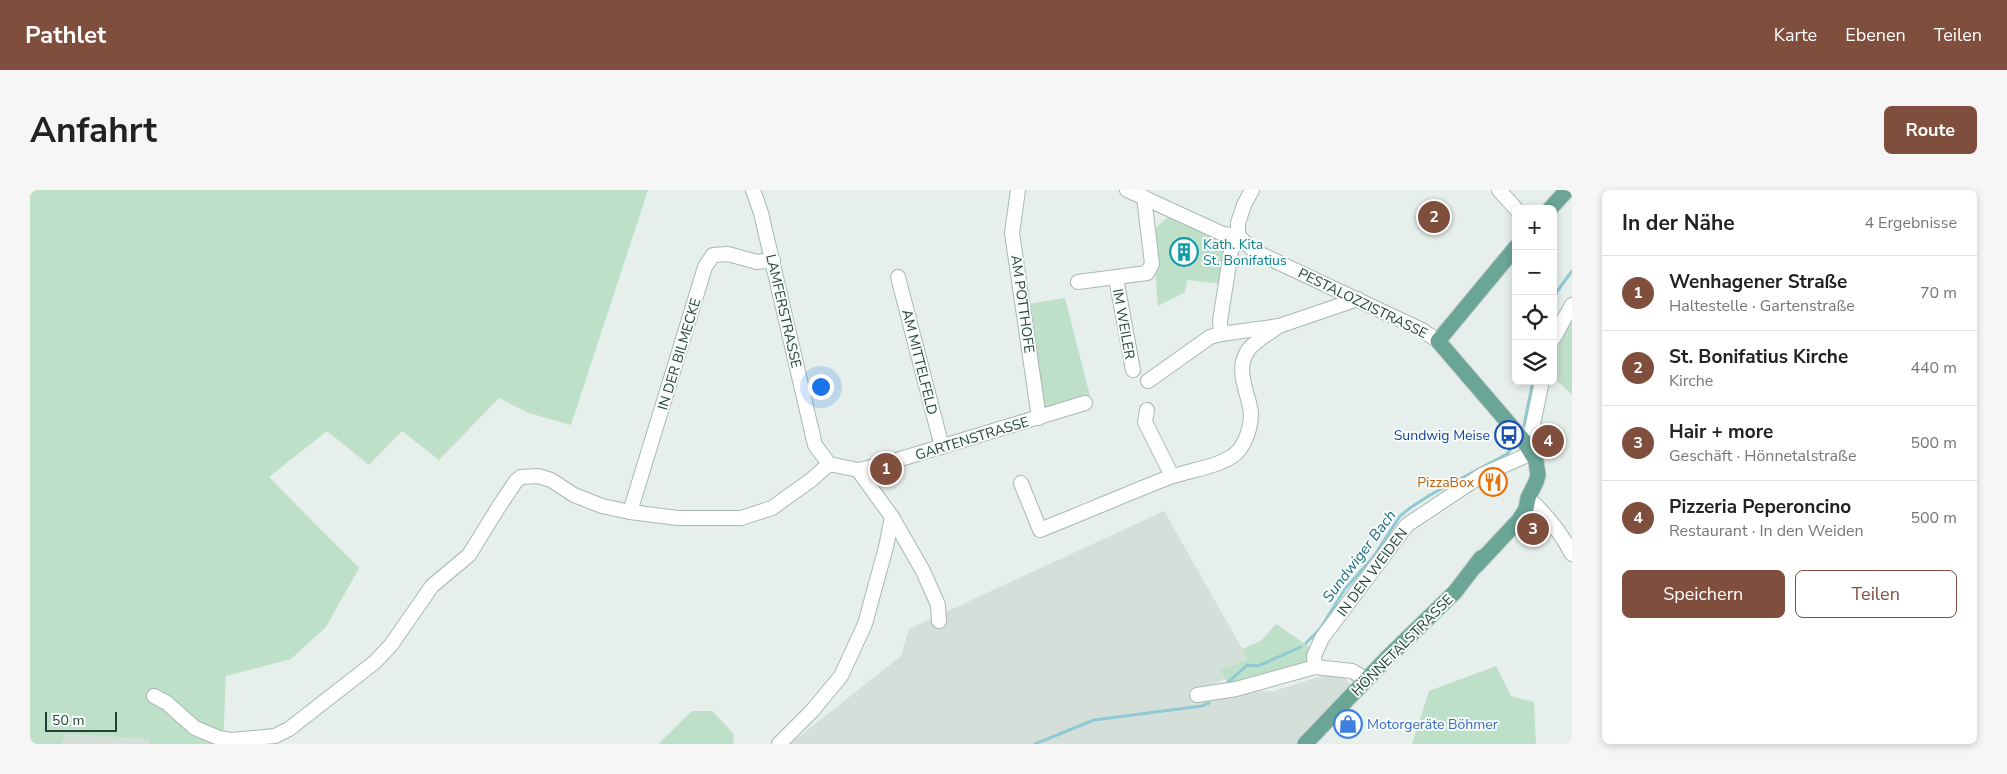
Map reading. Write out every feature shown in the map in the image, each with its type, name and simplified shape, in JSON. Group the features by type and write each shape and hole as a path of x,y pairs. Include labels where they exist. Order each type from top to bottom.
{"main road":[{"path":"1554,205 1568,190"},
{"path":"1438,341 1514,250"},
{"name":"HÖNNETALSTRASSE","path":"1304,744 1455,592 1476,566 1519,520 1526,509 1528,498 1538,475 1536,461 1528,447 1438,341"}],"street":[{"name":"LAMFERSTRASSE","path":"753,190 760,207 773,260 815,445 829,464"},
{"name":"AM POTTHOFE","path":"1018,190 1012,232 1039,418"},
{"name":"PESTALOZZISTRASSE","path":"1127,190 1223,234 1238,236 1256,252 1422,330 1438,341"},
{"path":"1221,334 1220,320 1230,251 1238,236 1238,223 1244,205 1252,190"},
{"path":"1499,190 1512,205"},
{"name":"IM WEILER","path":"1078,282 1147,273 1152,264 1144,197"},
{"name":"IN DER BILMECKE","path":"630,512 705,267 712,255 728,254 757,262 773,260"},
{"name":"AM MITTELFELD","path":"898,277 942,447"},
{"name":"IM WEILER","path":"1116,278 1132,370"},
{"path":"1148,381 1210,337 1279,326 1358,299"},
{"path":"1557,331 1572,306"},
{"path":"1021,483 1040,530 1172,476 1223,460 1239,451 1246,438 1251,409 1244,386 1241,364 1249,348 1279,326"},
{"path":"1528,447 1541,385"},
{"name":"GARTENSTRASSE","path":"858,470 942,447 1086,403"},
{"path":"1147,410 1145,422 1172,476"},
{"name":"IN DEN WEIDEN","path":"1315,666 1314,656 1322,638 1406,525 1528,447"},
{"path":"154,696 167,703 195,728 219,738 231,740 275,736 289,729 374,662 391,645 432,586 469,555 502,501 521,477 538,476 551,480 574,495 602,506 630,512 678,518 741,518 772,508 811,480 829,464 858,470 892,518 923,571 938,605 939,621"},
{"path":"1528,498 1540,508 1567,544 1572,554"},
{"path":"779,744 812,711 841,676 865,624 892,518"},
{"path":"1197,695 1236,689 1315,666 1352,671 1360,675 1365,681"}],"shaded area":[{"path":"1164,511 1247,657 1222,670 1225,679 1197,692 1274,691 1340,670 1350,685 1330,710 1297,744 790,744 901,656 909,629"},
{"path":"66,734 148,739 150,744 62,744"}],"green space":[{"path":"30,190 648,190 571,425 529,413 499,398 439,460 402,431 369,465 327,431 269,477 359,568 326,627 291,659 226,676 223,744 150,744 148,739 66,734 62,744 30,744"},
{"path":"1171,214 1222,238 1229,248 1223,284 1187,280 1185,292 1158,306 1152,231"},
{"path":"1065,298 1090,396 1043,413 1029,304"},
{"path":"1572,316 1572,395 1557,381 1557,342"},
{"path":"1276,624 1312,649 1306,663 1231,685 1225,679 1221,670 1247,658 1242,649 1262,640"},
{"path":"1496,666 1511,696 1534,702 1536,744 1412,744 1429,691"},
{"path":"692,711 712,711 734,734 733,744 658,744"}],"waterway":[{"name":"Sundwiger Bach","path":"1554,295 1572,271"},
{"name":"Sundwiger Bach","path":"1524,425 1532,385"},
{"name":"Sundwiger Bach","path":"1306,643 1320,629 1345,589 1374,556 1400,516 1430,495 1507,454 1514,445"},
{"name":"Sundwiger Bach","path":"1224,686 1247,665 1258,666 1301,647"},
{"name":"Sundwiger Bach","path":"1035,744 1094,720 1202,706 1209,703"}],"place":[{"name":"St. Bonifatius Kirche","path":"1434,217"},
{"name":"Kath. Kita St. Bonifatius","path":"1184,252"},
{"name":"Sundwig Meise","path":"1509,435"},
{"name":"Pizzeria Peperoncino","path":"1548,441"},
{"name":"Wenhagener Straße","path":"886,469"},
{"name":"PizzaBox","path":"1493,482"},
{"name":"Hair + more","path":"1533,529"},
{"name":"Motorgeräte Böhmer","path":"1348,724"}]}
